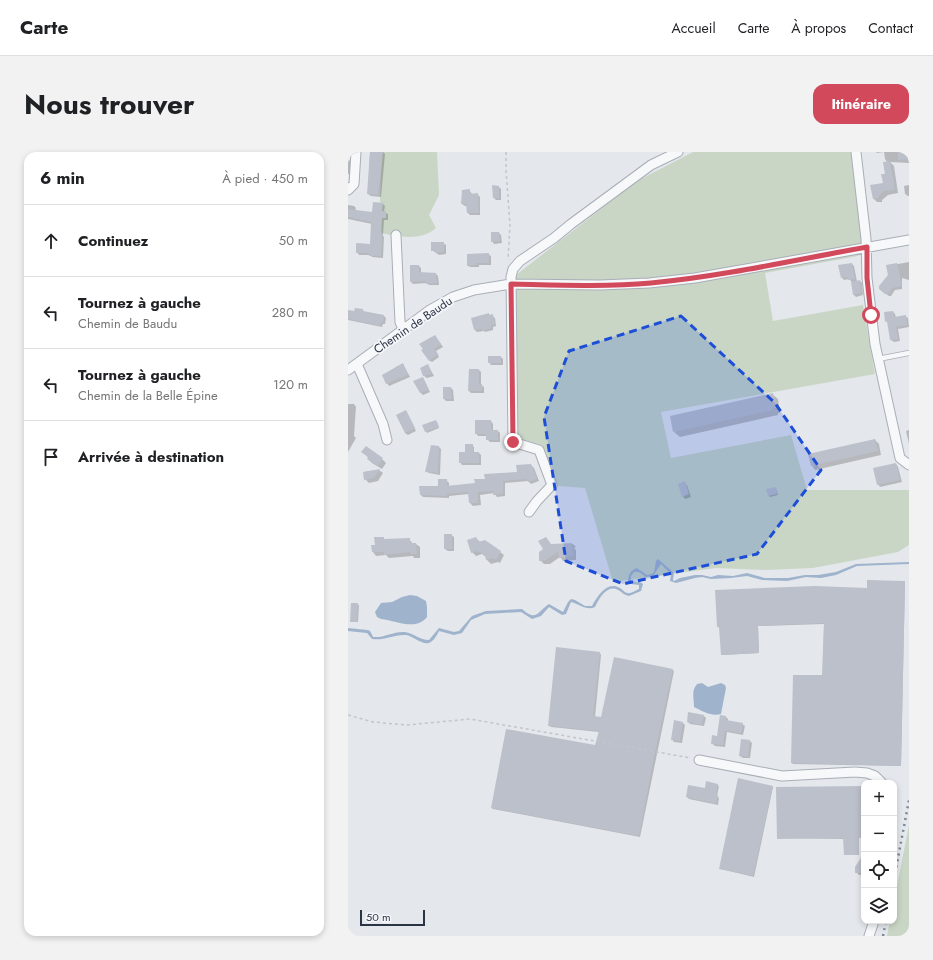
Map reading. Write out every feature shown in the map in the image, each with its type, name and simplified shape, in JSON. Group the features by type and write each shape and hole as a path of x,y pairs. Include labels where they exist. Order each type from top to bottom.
{"street":[{"path":"348,190 354,184 356,152"},
{"path":"529,512 552,485 539,450 513,442 511,284 513,269 520,261 554,238 651,165 678,152"},
{"path":"856,152 867,247 867,278 878,359 900,458 909,465"},
{"path":"396,235 400,322 403,329"},
{"name":"Chemin de Baudu","path":"348,370 430,310 453,297 474,290 511,284 600,285 649,283 695,278 909,240"},
{"path":"357,364 383,424 387,440"},
{"path":"699,760 760,773 782,776 855,772 867,773 875,776 879,780"},
{"path":"869,936 873,924"}],"lane":[{"path":"878,359 909,353"}],"path":[{"path":"506,152 510,224 508,257 509,266 512,273"},
{"path":"348,715 373,722 406,725 470,719 676,754 699,760"}],"highlighted area":[{"path":"681,316 775,403 821,470 757,554 623,584 566,561 544,417 569,351"}],"green space":[{"path":"382,152 437,152 439,195 429,215 436,228 430,232 424,235 410,237 382,233 379,224"},
{"path":"693,152 854,152 862,240 858,256 765,273 773,321 863,305 875,374 661,412 671,458 791,435 807,490 909,490 909,545 898,552 813,568 766,570 716,568 613,582 585,488 557,486 542,445 518,438 516,275 637,181"},
{"path":"909,825 909,935 887,936 889,924 897,924 897,886"}],"water":[{"path":"658,559 674,573 674,581 680,578 695,575 711,577 718,575 733,576 747,573 765,578 788,578 836,572 856,564 909,562 909,564 857,566 836,575 821,578 806,577 787,581 762,580 747,576 711,579 702,577 676,583 670,581 671,574 661,564 653,576 646,577 639,572 634,572 631,576 631,581 640,582 643,584 641,591 629,596 618,590 610,589 604,593 595,607 586,608 571,602 566,614 562,615 549,607 541,616 532,619 521,612 485,614 471,620 462,633 454,635 439,631 435,638 429,643 420,642 406,635 372,639 367,633 348,631 348,628 368,630 373,637 397,632 405,632 429,640 439,628 454,632 459,631 472,616 486,611 522,609 531,615 534,615 539,613 549,604 563,612 571,599 585,606 592,606 603,591 611,586 620,588 626,593 639,589 639,585 628,582 630,574 637,568 647,575 652,574"},
{"path":"410,595 417,596 426,601 427,617 423,621 417,624 406,624 377,617 375,612 381,603 392,602"},
{"path":"702,683 708,687 721,683 725,685 726,688 721,714 711,714 694,707 694,689 697,684"}],"building":[{"path":"370,152 383,152 378,195 367,194"},
{"path":"898,152 909,152 909,159 898,160"},
{"path":"890,161 895,190 884,191 879,198 873,199 870,185 883,183 881,174 885,174 883,162"},
{"path":"492,185 499,186 499,198 493,198"},
{"path":"470,189 470,194 478,193 479,213 467,213 466,204 461,204 462,190"},
{"path":"373,202 383,203 382,211 386,211 386,218 382,218 381,256 369,256 369,253 356,253 356,243 370,244 371,222 348,217 348,209 372,212"},
{"path":"491,232 499,232 500,241 491,242"},
{"path":"431,242 444,242 444,252 435,253 435,251 431,251"},
{"path":"489,253 489,263 477,263 477,265 467,266 467,254"},
{"path":"852,263 855,279 848,280 847,277 841,278 838,265"},
{"path":"897,263 902,286 892,288 888,294 885,294 879,289 879,286 888,275 886,265"},
{"path":"410,265 419,265 419,272 436,273 437,283 426,284 426,281 410,282"},
{"path":"860,280 861,293 853,295 851,282"},
{"path":"355,308 384,315 383,323 381,322 380,326 348,319 348,310 354,311"},
{"path":"893,311 894,317 906,315 907,325 896,327 898,339 890,340 884,312"},
{"path":"489,313 489,315 493,314 495,324 491,325 492,328 482,331 482,329 474,330 471,318"},
{"path":"435,335 441,344 434,349 438,354 429,361 421,350 423,349 419,344"},
{"path":"488,356 501,356 501,363 488,363"},
{"path":"403,363 408,375 386,384 382,375"},
{"path":"428,364 432,374 423,376 420,368"},
{"path":"469,369 479,369 479,384 482,384 482,391 468,391"},
{"path":"423,377 429,390 420,393 413,381"},
{"path":"443,387 451,387 452,399 443,399"},
{"path":"773,393 776,408 773,408 773,410 673,432 670,416"},
{"path":"406,410 415,428 405,433 396,415"},
{"path":"436,420 439,427 425,432 422,425"},
{"path":"475,420 491,420 491,430 498,430 498,440 486,440 486,434 475,434"},
{"path":"875,439 878,451 811,466 808,454"},
{"path":"465,444 473,444 473,452 479,452 479,463 459,463 459,452 465,452"},
{"path":"431,445 439,446 438,473 425,472"},
{"path":"366,446 383,458 378,466 367,459 368,457 361,452"},
{"path":"896,463 900,480 877,485 873,468"},
{"path":"531,464 537,479 528,482 526,479 503,481 503,494 493,495 493,491 478,492 478,503 469,503 468,492 447,494 447,496 420,495 419,486 438,486 438,479 447,479 447,486 475,483 474,479 485,479 484,474 517,472 516,465"},
{"path":"380,469 374,478 364,480 363,472"},
{"path":"685,481 689,494 682,497 678,484"},
{"path":"776,487 777,494 768,496 766,489"},
{"path":"444,534 452,534 452,549 444,549"},
{"path":"374,537 384,537 384,539 410,538 410,543 416,543 417,554 410,554 410,552 384,555 384,552 372,552 371,545 375,545"},
{"path":"476,537 478,542 485,540 501,551 496,560 493,558 486,560 485,555 477,551 471,553 467,540"},
{"path":"546,537 551,544 573,543 569,545 572,545 573,556 559,558 558,552 546,560 539,561 539,552 543,549 538,541"},
{"path":"867,580 905,581 901,766 791,763 793,675 822,675 824,623 758,626 759,653 721,655 719,627 717,627 715,590 815,586 867,588"},
{"path":"351,603 358,603 357,622 350,622"},
{"path":"556,647 600,652 593,716 601,717 614,657 673,669 639,836 491,808 506,729 595,745 599,731 548,726"},
{"path":"688,712 704,715 702,725 687,722"},
{"path":"720,715 726,716 726,720 743,723 741,733 725,731 723,745 711,744 712,735 717,736"},
{"path":"674,720 683,722 680,741 671,740"},
{"path":"741,739 750,740 748,757 739,756"},
{"path":"738,778 773,786 753,876 719,869"},
{"path":"706,781 718,784 716,804 686,797 688,785 705,788"},
{"path":"861,786 861,838 859,838 859,855 844,855 843,838 777,839 776,787"},
{"path":"861,858 861,873 855,873 855,867"}],"railway":[{"path":"897,863 909,800"},
{"path":"883,936 885,924"}],"route":[{"path":"513,442 511,284 600,285 649,283 695,278 867,247 867,278 871,315"}]}
